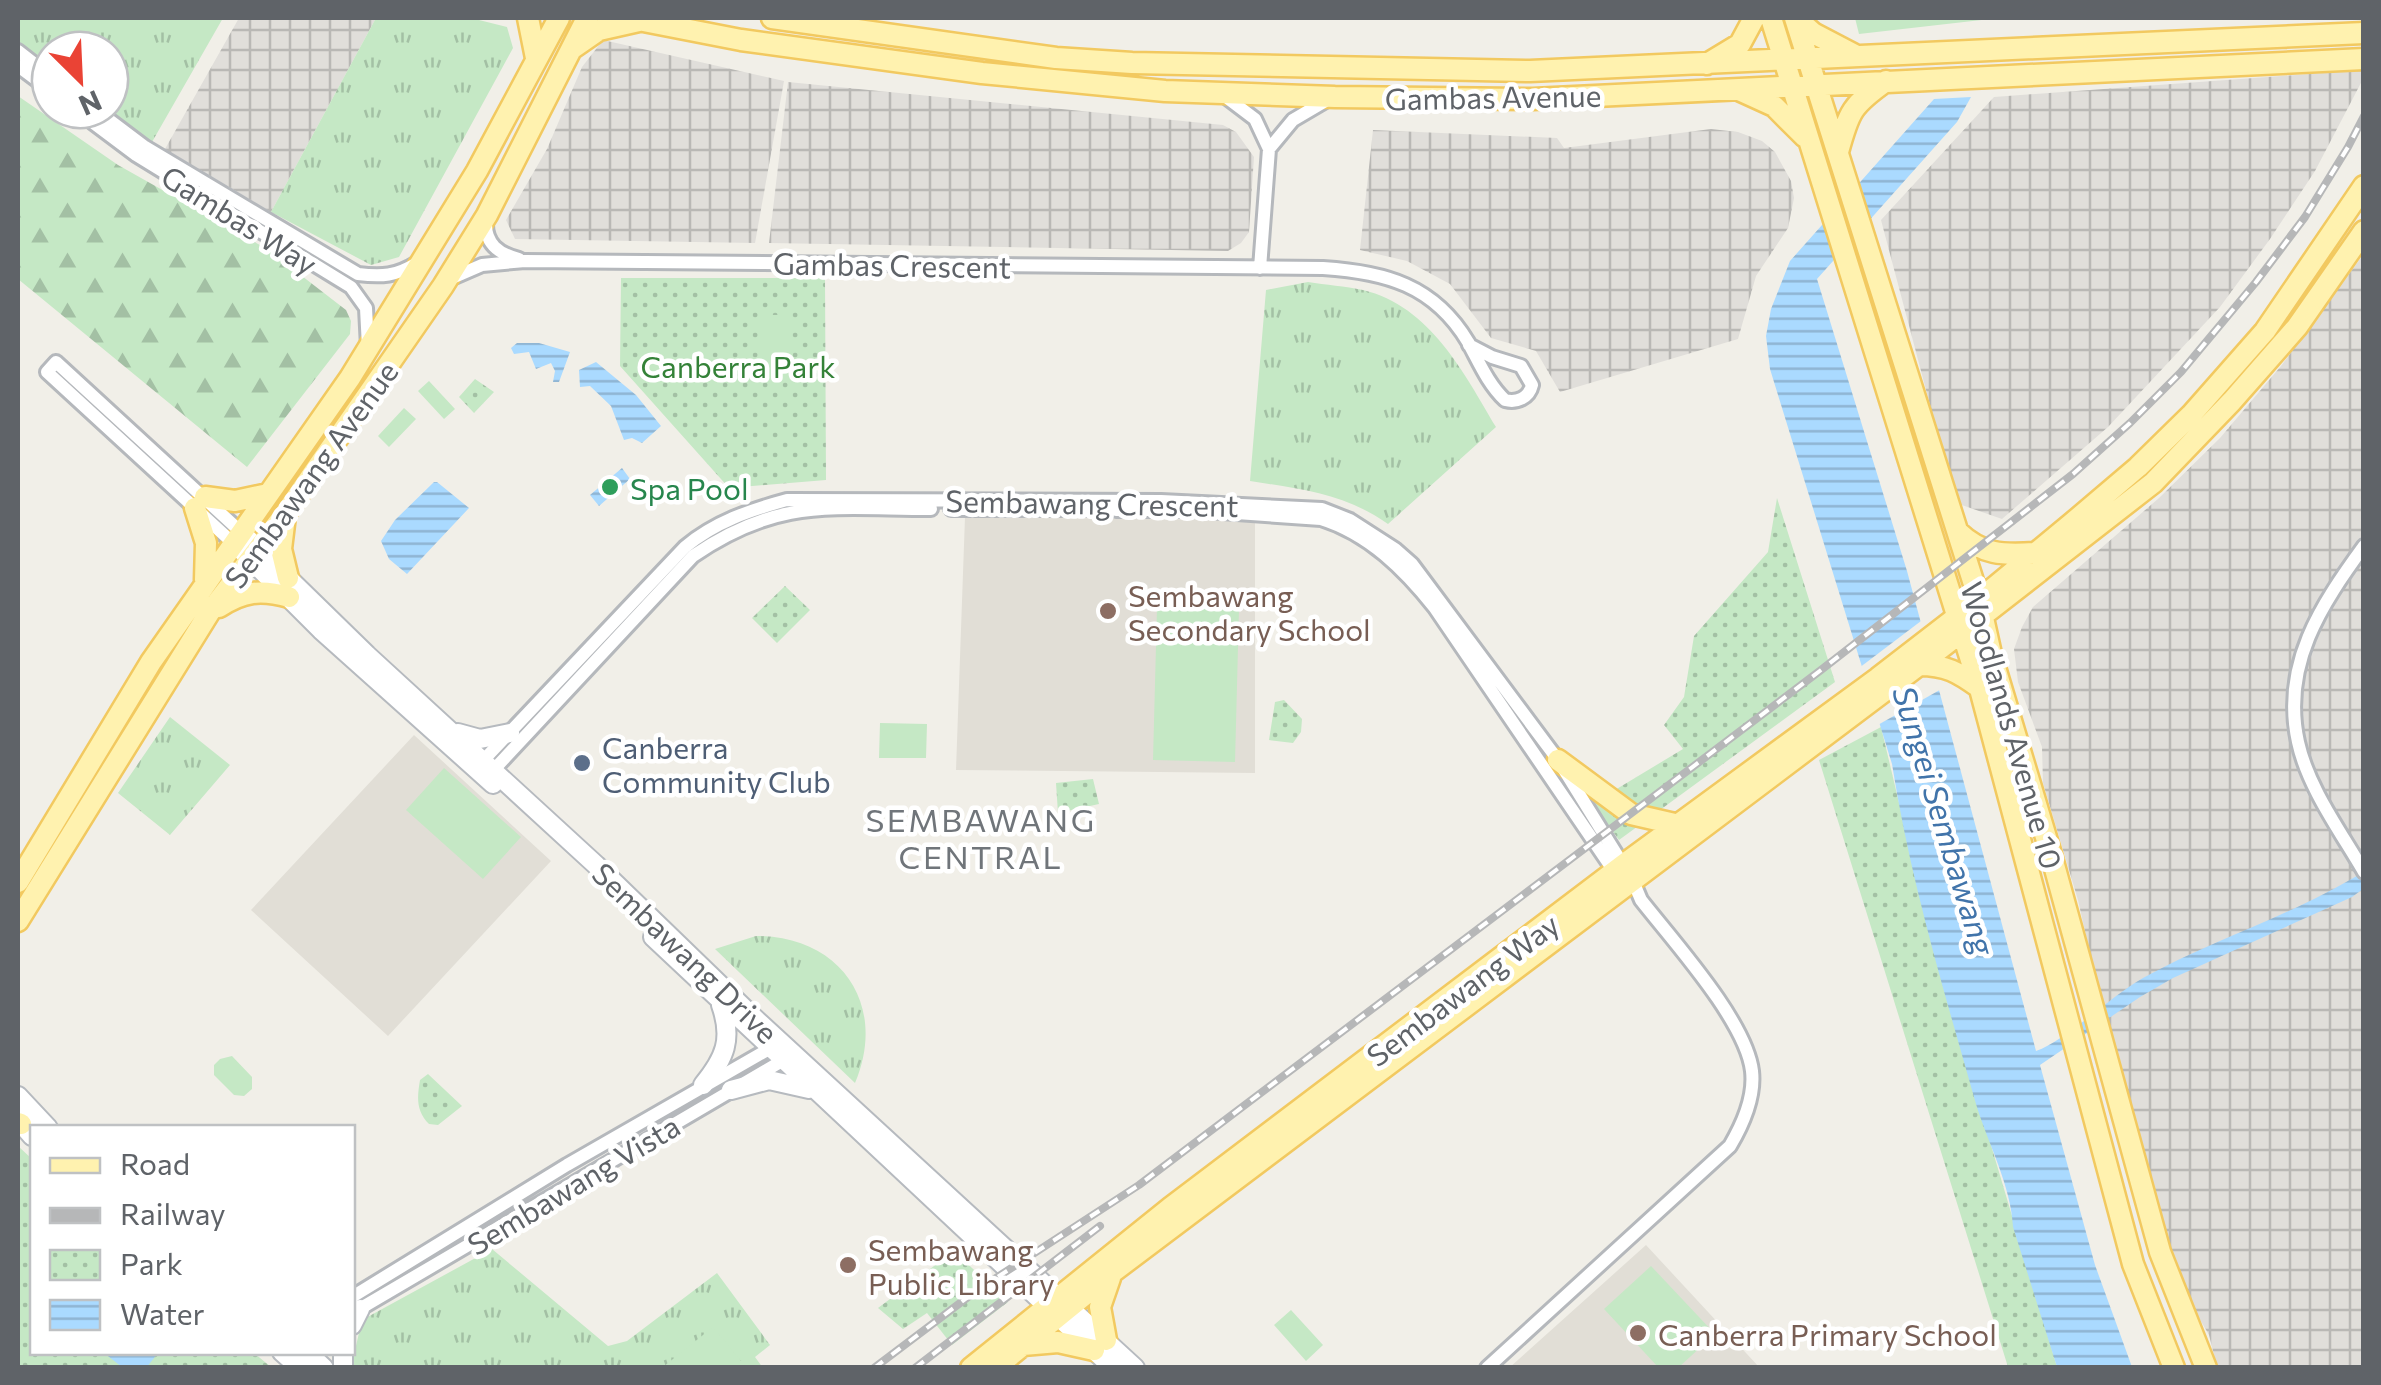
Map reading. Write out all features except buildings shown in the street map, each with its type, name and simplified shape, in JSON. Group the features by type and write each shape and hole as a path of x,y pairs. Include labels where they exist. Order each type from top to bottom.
{"main road":[{"path":"528,18 536,58"},
{"name":"Sembawang Avenue","path":"18,882 133,690 368,349 477,170 559,18"},
{"name":"Sembawang Avenue","path":"18,921 209,613 286,514 443,286 486,215 587,18"},
{"name":"Gambas Avenue","path":"772,18 1056,58 1530,71 2364,33"},
{"path":"1706,65 1740,44 1754,18"},
{"name":"Woodlands Avenue 10","path":"1772,18 1980,689 2133,1264 2174,1368"},
{"path":"1795,18 1813,33 1860,58"},
{"name":"Woodlands Avenue 10","path":"1795,18 1981,608 2160,1252 2206,1368"},
{"path":"572,49 599,30 634,19"},
{"name":"Gambas Avenue","path":"634,19 758,42 1054,80 1335,97 1533,99 2362,60"},
{"path":"1054,80 1068,72 1067,66 1056,58"},
{"path":"1128,87 1119,82 1117,73 1132,63"},
{"path":"1838,154 1846,121 1857,102 1886,81"},
{"path":"1733,88 1774,106 1810,142"},
{"path":"1981,608 2034,553 2138,467 2192,415 2274,320 2364,186"},
{"path":"1981,608 2025,583 2153,482 2232,401 2296,327 2364,230"},
{"path":"205,582 206,543 200,503 268,494"},
{"path":"209,613 234,597 288,587 282,549 286,514"},
{"path":"1957,530 1972,545 1998,556 2034,553"},
{"name":"Sembawang Drive","path":"237,537 448,728 720,1003 781,1051 814,1090 1057,1306"},
{"path":"1991,654 2006,608 2025,583"},
{"name":"Sembawang Drive","path":"288,587 321,630 485,769 1057,1306 1100,1345 1135,1368"},
{"name":"Sembawang Way","path":"971,1368 1057,1306 1114,1272 1199,1209 1981,608"},
{"name":"Sembawang Way","path":"995,1368 1057,1306 1170,1208 1626,879 1679,825 1846,710 1918,666 1932,645"},
{"path":"1918,666 1941,665 1956,670 1980,689"},
{"path":"448,728 470,738 495,738 510,733"},
{"path":"1558,760 1631,814 1679,825"},
{"path":"703,1086 717,1068 729,1038 720,1003"},
{"path":"731,1090 779,1080 814,1090"},
{"path":"18,1096 45,1125"},
{"path":"1170,1208 1181,1215 1199,1209"},
{"path":"1022,1345 1100,1345 1100,1307 1114,1272"},
{"name":"Sembawang Drive","path":"1100,1345 1113,1368"}],"street":[{"path":"1220,93 1254,119 1269,149 1260,268"},
{"path":"1269,149 1292,120 1335,97"},
{"name":"Gambas Way","path":"103,130 136,155 351,288 366,308 368,349"},
{"name":"Gambas Way","path":"122,130 358,274 402,273 424,259"},
{"path":"486,215 486,236 492,246 525,261"},
{"name":"Gambas Crescent","path":"443,286 464,270 525,261 1350,270 1410,285 1434,302 1470,345 1492,358 1521,366 1532,385 1528,394 1518,400 1505,400 1475,360 1470,345"},
{"path":"200,503 47,372 56,362 237,537"},
{"name":"Sembawang Crescent","path":"485,769 510,733 685,547 711,528 754,508 787,500 1208,502 1322,509 1350,520 1412,564 1558,760 1626,879"},
{"name":"Sembawang Crescent","path":"485,769 693,556 741,526 768,516 803,508 947,508 1194,510 1321,519 1384,553 1421,590 1626,879"},
{"path":"2363,871 2310,775 2298,744 2295,716 2300,659 2309,629 2329,593 2364,546"},
{"path":"1487,1368 1730,1146 1746,1114 1752,1072 1745,1046 1728,1016 1626,879"},
{"name":"Sembawang Vista","path":"355,1310 703,1086 781,1051"},
{"name":"Sembawang Vista","path":"355,1310 731,1090 781,1051"},
{"path":"1498,1368 1644,1231 1646,1223"}],"shaded area":[{"path":"239,18 376,18 271,212 165,149"},
{"path":"603,40 784,81 755,243 515,239 506,220 547,149 582,67"},
{"path":"2363,70 2363,79 2315,171 2270,239 2220,307 2108,427 2002,519 1956,503 1881,220 1994,97"},
{"path":"788,82 1223,125 1236,132 1254,157 1249,232 1228,251 769,243"},
{"path":"1711,129 1738,132 1762,141 1775,152 1791,181 1794,198 1788,228 1756,276 1738,339 1560,392 1536,351 1491,338 1450,284 1407,261 1360,250 1373,130 1557,138 1564,148"},
{"path":"2363,255 2363,1367 2217,1367 2209,1335 2182,1289 2165,1237 2078,900 2043,783 2042,747 2018,682 2014,649 2033,607 2159,498 2220,438 2281,366"},
{"name":"Sembawang Secondary School","path":"965,517 1255,520 1255,773 956,770"},
{"path":"414,735 551,861 388,1036 251,910"},
{"name":"Canberra Primary School","path":"1646,1245 1759,1367 1509,1368"}],"green space":[{"path":"18,18 223,18 152,142 130,126 130,30 30,30 30,55 18,46"},
{"path":"376,18 471,18 507,27 513,48 399,257 371,265 271,212"},
{"path":"1855,18 1999,18 1859,34"},
{"path":"18,96 30,104 30,130 67,130 118,165 267,249 346,310 351,321 350,334 247,467 18,279"},
{"name":"Canberra Park","path":"621,278 825,278 826,480 729,488 620,366"},
{"path":"1308,282 1363,290 1408,311 1443,344 1496,427 1388,524 1339,499 1250,481 1266,290"},
{"path":"762,315 791,315 791,369 762,369"},
{"path":"475,379 494,392 474,413 459,397"},
{"path":"429,381 455,409 444,419 418,391"},
{"path":"404,408 416,419 389,447 378,436"},
{"path":"1777,498 1835,682 1619,840 1576,780 1610,793 1683,749 1664,725 1684,697 1694,636 1768,552"},
{"path":"785,586 810,610 777,643 752,618"},
{"path":"1157,607 1239,609 1235,762 1153,760"},
{"path":"1284,700 1302,719 1301,732 1293,743 1269,740 1275,702"},
{"path":"170,717 230,765 170,835 118,793"},
{"path":"880,723 927,724 926,758 879,758"},
{"path":"1881,727 1938,967 2057,1367 2008,1367 1819,760"},
{"path":"444,768 521,837 483,879 406,810"},
{"path":"1093,779 1099,804 1058,813 1056,783"},
{"path":"756,936 786,939 812,948 850,980 861,1002 865,1027 864,1054 855,1083 715,949"},
{"path":"232,1056 252,1077 252,1089 244,1096 234,1095 214,1075 214,1065"},
{"path":"428,1074 462,1106 438,1125 429,1124 418,1104 420,1080"},
{"path":"18,1146 30,1157 30,1355 256,1355 271,1367 18,1367"},
{"path":"492,1249 608,1346 627,1341 717,1273 770,1345 755,1357 763,1368 357,1368 352,1363 362,1320"},
{"path":"954,1251 1008,1302 952,1345 927,1313 903,1329 878,1308"},
{"path":"1651,1266 1715,1334 1679,1367 1658,1367 1604,1309"},
{"path":"1291,1310 1323,1345 1306,1361 1274,1325"},
{"path":"713,1327 746,1367 663,1367"}],"water":[{"name":"Sungei Sembawang","path":"1971,97 1957,122 1817,279 1907,571 2036,1051 2143,978 2310,901 2363,872 2363,889 2352,897 2173,978 2040,1065 2095,1265 2132,1367 2057,1367 1940,977 1908,850 1892,764 1770,369 1766,336 1771,309 1790,261 1934,99"},
{"path":"517,343 539,343 570,352 559,382 553,382 555,371 551,363 536,369 529,352 514,354 511,348"},
{"path":"596,362 636,395 661,426 642,443 632,438 624,440 611,406 590,386 580,387 579,370"},
{"name":"Spa Pool","path":"622,468 630,479 599,506 590,495"},
{"path":"434,482 469,508 407,574 389,559 381,541 395,520"},
{"path":"107,1355 156,1355 146,1368 122,1367"}],"pier":[{"path":"1925,618 1945,687 1876,726 1859,668"}],"railway":[{"path":"874,1368 976,1291 1139,1185 1821,670 2073,474 2181,372 2256,282 2305,217 2364,116"},
{"path":"915,1368 1100,1226"}],"place":[{"name":"Spa Pool","path":"610,487"},
{"name":"Sembawang Secondary School","path":"1108,611"},
{"name":"Canberra Community Club","path":"582,763"},
{"name":"Sembawang Public Library","path":"848,1265"},
{"name":"Canberra Primary School","path":"1638,1333"}],"district":[{"name":"SEMBAWANG CENTRAL","path":"981,838"}]}
